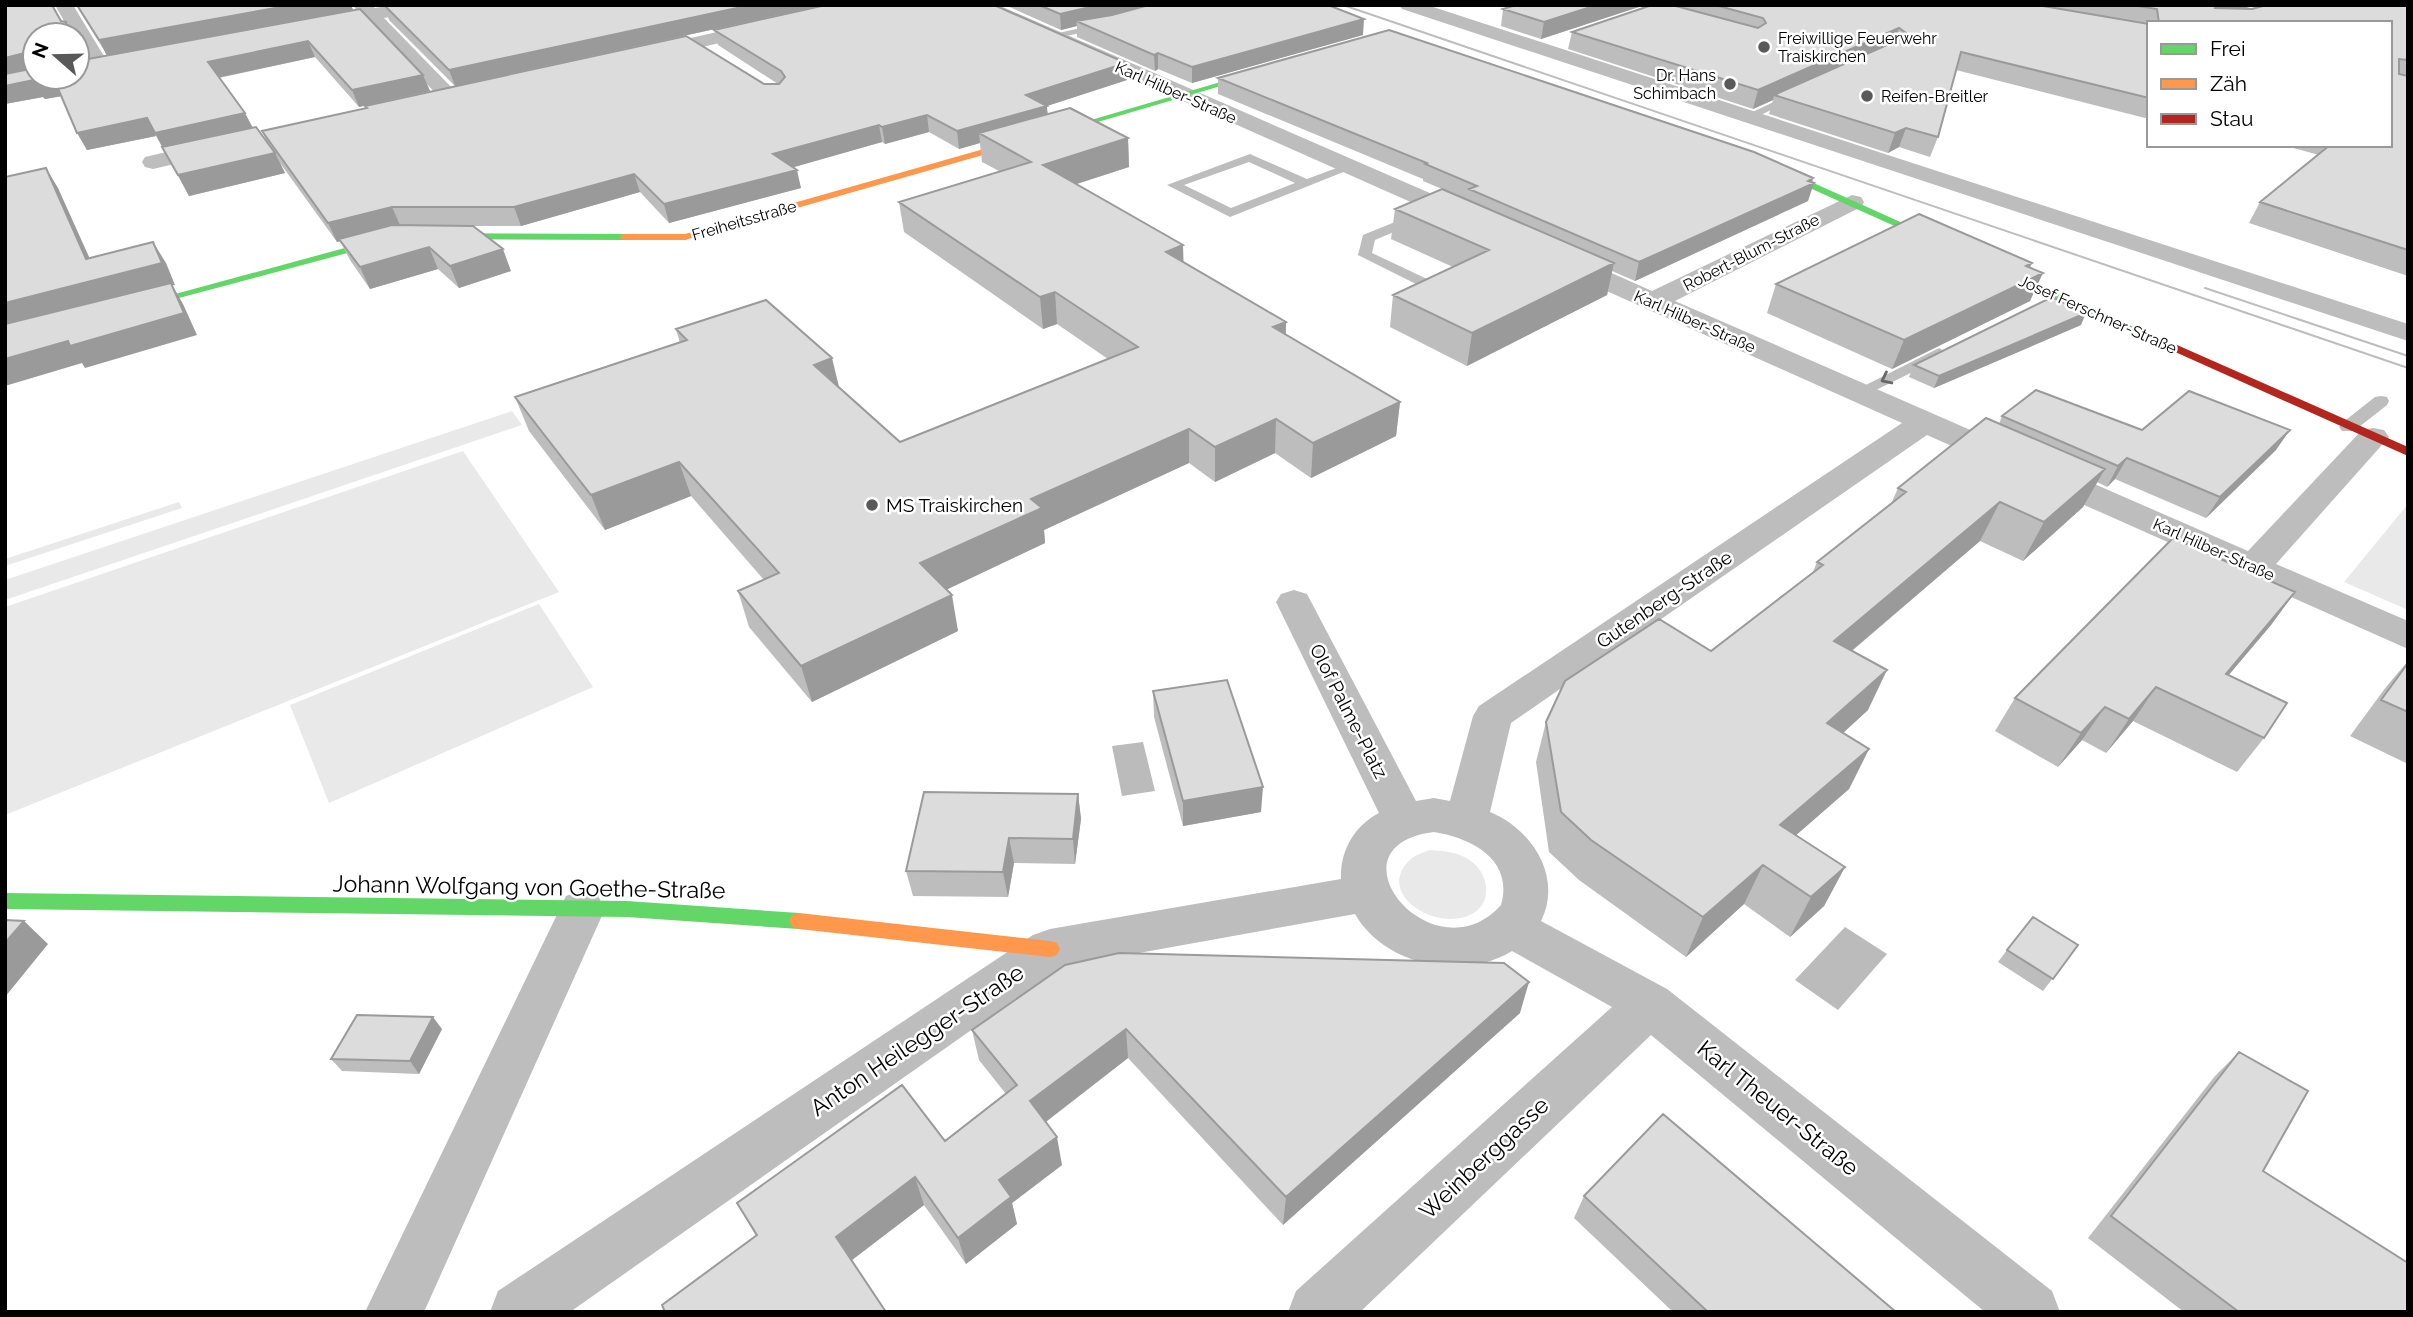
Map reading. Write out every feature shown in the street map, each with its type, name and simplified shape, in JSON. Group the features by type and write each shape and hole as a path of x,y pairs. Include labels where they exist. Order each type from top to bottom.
{"street":[{"path":"64,5 75,21"},
{"path":"291,30 367,10 423,5"},
{"path":"627,58 863,5"},
{"name":"Karl Hilber-Straße","path":"982,5 1491,229"},
{"path":"1408,5 2408,333"},
{"path":"367,10 456,94 422,102"},
{"path":"1515,57 1564,40"},
{"path":"91,43 107,65 91,68"},
{"path":"695,43 719,58"},
{"name":"Freiheitsstraße","path":"110,313 400,236 685,237 1286,66"},
{"path":"153,162 234,144"},
{"name":"Josef Ferschner-Straße","path":"1745,157 1852,202 2408,452"},
{"name":"Robert-Blum-Straße","path":"1651,302 1852,202"},
{"name":"Karl Hilber-Straße","path":"1540,252 2408,636"},
{"name":"Gutenberg-Straße","path":"1466,820 1493,716 1925,422"},
{"path":"2254,566 2360,432"},
{"name":"Olof Palme-Platz","path":"1294,602 1404,820"},
{"path":"1434,815 1466,820 1490,831 1510,847 1522,867 1527,888 1523,910 1510,927 1488,942 1460,948 1430,944 1401,933 1380,915 1366,893 1362,875 1364,856 1372,841 1386,828 1404,820 1434,815"},
{"name":"Anton Heilegger-Straße","path":"519,1312 1050,950 1366,893"},
{"name":"Johann Wolfgang von Goethe-Straße","path":"5,901 582,909 755,916 1050,950"},
{"path":"394,1312 582,909"},
{"name":"Karl Theuer-Straße","path":"1510,927 1650,1004 2031,1312"},
{"name":"Weinberggasse","path":"1317,1312 1650,1004"}],"lane":[{"path":"1050,36 1112,25"},
{"path":"1748,117 1808,89"},
{"path":"1307,184 1250,158 1173,185 1230,213 1307,184 1350,167"},
{"path":"1437,289 1365,255 1368,238 1442,207"},
{"path":"2032,307 2057,295"},
{"path":"1858,393 1958,344"},
{"path":"2360,432 2381,401"}],"shaded area":[{"path":"512,411 522,425 5,600 5,580"},
{"path":"463,451 559,592 5,815 5,607"},
{"path":"179,502 182,508 5,566 5,559"},
{"path":"2408,504 2408,610 2344,582"},
{"path":"539,604 593,687 329,803 290,705"},
{"path":"1143,742 1155,791 1122,796 1112,746"},
{"path":"1430,850 1462,856 1477,866 1485,880 1486,888 1484,902 1479,909 1457,918 1442,918 1427,914 1404,896 1399,885 1401,872 1413,858"},
{"path":"1845,927 1887,954 1838,1010 1795,980"}],"building":[{"path":"5,5 52,5 61,21 21,21 21,54 5,58"},
{"path":"77,5 292,5 99,40 91,27 91,21 87,21"},
{"path":"384,5 751,5 449,70"},
{"path":"826,5 994,5 1126,63 1026,95 1047,106 957,131 927,115 882,127 879,125 773,154 797,170 664,204 634,174 514,207 392,207 328,223 262,131 686,36 764,84 779,84 785,77 781,71 714,30"},
{"path":"1039,5 1099,5 1060,14"},
{"path":"1149,5 1328,5 1364,19 1192,67 1158,53 1154,55 1076,21"},
{"path":"1516,5 1597,5 1544,22 1503,9"},
{"path":"1652,5 1672,5 1758,28 1766,23 1763,18 1715,5 2037,5 2147,24 2147,98 1961,52 1938,137 1906,128 1895,133 1774,95 1903,38 1906,33 1899,28 1758,90 1572,32"},
{"path":"2132,5 2216,5 2215,8 2252,9 2267,5 2408,5 2408,60 2399,59 2399,74 2408,76 2408,250 2260,202 2328,147 2392,147 2392,21 2159,21 2157,9"},
{"path":"360,9 423,75 352,90 308,41 208,62 245,113 155,133 147,118 77,133 59,91 91,91 91,58"},
{"path":"1389,30 1754,152 1813,178 1808,181 1814,183 1639,262 1469,189 1477,186 1425,164 1427,163 1218,78"},
{"path":"21,71 21,83 5,86 5,74"},
{"path":"1070,108 1128,138 1043,165 1183,245 1166,252 1286,322 1273,327 1400,402 1313,443 1276,419 1215,447 1189,429 1031,499 1042,508 920,563 952,595 801,666 738,591 779,573 679,462 591,495 515,397 687,340 676,329 766,300 832,358 814,365 900,442 1138,347 1055,292 1040,297 899,202 1031,162 979,133"},
{"path":"256,127 275,153 178,175 162,147"},
{"path":"46,168 86,259 153,242 162,263 5,303 5,177"},
{"path":"1442,189 1614,263 1472,333 1393,295 1489,250 1395,209"},
{"path":"1919,214 2032,263 2026,266 2043,273 1904,340 1776,284"},
{"path":"392,225 473,226 503,249 450,266 429,247 360,267 339,239"},
{"path":"171,283 184,313 70,346 68,341 5,359 5,324"},
{"path":"2052,297 2086,313 1939,376 1914,365"},
{"path":"2036,390 2142,430 2189,391 2290,430 2220,497 2127,458 2118,466 2002,416"},
{"path":"1986,418 2105,469 2044,522 2000,502 1834,641 1887,670 1827,723 1869,749 1780,825 1845,867 1811,897 1763,865 1703,917 1591,840 1561,812 1546,722 1565,681 1659,619 1711,651 1823,565 1817,562 1906,492 1898,488"},
{"path":"2173,538 2295,592 2226,674 2287,703 2264,738 2156,687 2129,719 2105,707 2081,733 2015,698"},
{"path":"2408,663 2408,712 2381,700"},
{"path":"1227,680 1263,787 1183,801 1153,691"},
{"path":"924,792 1078,794 1073,839 1009,838 1003,872 906,871"},
{"path":"2033,917 2078,945 2053,979 2007,950"},
{"path":"5,920 24,921 5,943"},
{"path":"1119,953 1504,963 1529,982 1286,1197 1126,1029 1030,1101 1057,1137 999,1180 1011,1197 958,1238 915,1177 836,1237 886,1312 665,1312 662,1305 757,1235 737,1203 902,1085 945,1141 1017,1085 972,1030 1065,965"},
{"path":"357,1015 433,1017 410,1061 331,1059"},
{"path":"2239,1052 2308,1091 2263,1171 2408,1263 2408,1312 2239,1312 2111,1216"},
{"path":"1663,1114 1896,1312 1708,1312 1584,1196"}],"tram line":[{"path":"1343,5 2408,368"},
{"path":"2205,288 2408,356"}],"traffic: fast":[{"path":"1054,132 1268,71"},
{"path":"1764,164 2168,345"},
{"path":"126,309 400,236 624,237"},
{"path":"5,901 627,909 799,921"}],"traffic: slow":[{"path":"624,237 685,237 1054,132"},
{"path":"799,921 1050,949"}],"traffic: jam":[{"path":"2168,345 2408,452"}],"place":[{"name":"Freiwillige Feuerwehr Traiskirchen","path":"1764,47"},
{"name":"Dr. Hans Schimbach","path":"1730,84"},
{"name":"Reifen-Breitler","path":"1867,96"},
{"name":"MS Traiskirchen","path":"872,505"}]}
